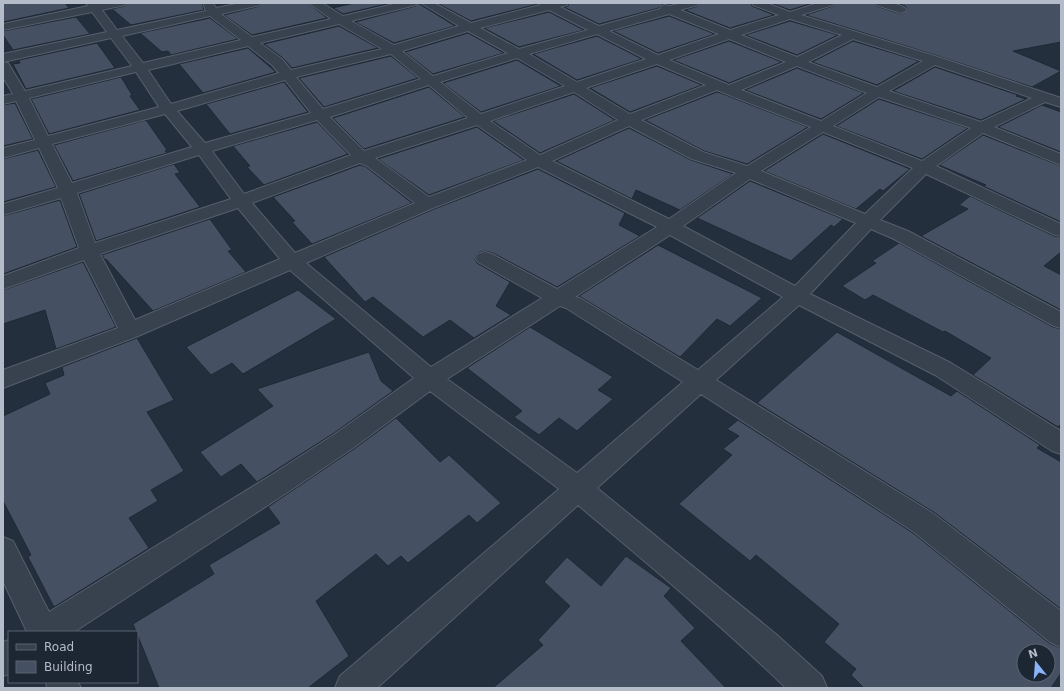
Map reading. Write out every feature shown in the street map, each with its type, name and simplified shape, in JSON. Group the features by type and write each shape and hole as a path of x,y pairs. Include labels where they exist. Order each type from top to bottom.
{"street":[{"path":"3,27 93,5 120,3"},
{"path":"3,58 114,34 210,7 256,3"},
{"path":"314,3 392,49 478,119 539,161 670,227 796,296 943,370 1061,444"},
{"path":"3,100 412,3"},
{"path":"426,3 468,27 519,53 629,120 675,144 729,167 749,172 901,235 1061,321"},
{"path":"653,3 797,62 878,92 982,127 1061,160"},
{"path":"3,210 202,149 320,115 519,53 694,3"},
{"path":"757,3 791,16 934,60 1052,100"},
{"path":"3,283 89,251 241,201 361,157 829,3"},
{"path":"880,3 901,10"},
{"path":"3,153 239,90 288,75 392,49 552,4 597,30 659,60 924,166 1061,231"},
{"path":"93,5 140,68 168,109 202,149 241,201 292,261 430,379 577,488 766,646 810,688"},
{"path":"210,7 277,62 320,115 361,157 373,163 427,204"},
{"path":"3,379 130,331 427,204 539,161 629,120 797,62 852,35"},
{"path":"46,631 338,445 430,379 670,227 749,172 878,92 934,60"},
{"path":"3,66 21,96 67,190 89,251 130,331"},
{"path":"352,688 796,296 868,221 924,166 982,127 1052,100"},
{"path":"485,258 557,298 573,303 924,523 1061,631"},
{"path":"3,550 44,631"}],"building":[{"path":"3,3 65,3 69,8 3,22"},
{"path":"127,3 202,3 204,10 131,25 112,9 125,6"},
{"path":"262,3 308,3 327,18 252,35 224,15 260,6"},
{"path":"354,3 391,3 343,14 333,8"},
{"path":"418,3 455,26 394,43 355,22 416,6"},
{"path":"437,3 538,3 538,4 471,21"},
{"path":"569,3 676,3 661,5 659,8 599,24 564,7 568,6"},
{"path":"700,3 751,3 752,6 774,15 730,28 685,10 698,6"},
{"path":"771,3 813,3 790,10"},
{"path":"835,3 874,3 876,6 901,14 908,10 905,6 897,3 1061,3 1061,42 1013,51 1061,71 1032,87 806,15 833,6"},
{"path":"549,12 584,30 519,47 484,28"},
{"path":"669,16 715,34 658,53 613,31"},
{"path":"76,17 90,34 13,50 3,35 3,31"},
{"path":"210,18 238,39 171,55 168,51 162,52 140,33"},
{"path":"790,21 838,35 797,55 745,35"},
{"path":"339,26 378,48 292,68 283,58 264,44"},
{"path":"468,33 504,53 433,74 405,52"},
{"path":"597,36 642,59 577,80 533,54"},
{"path":"729,41 782,62 729,83 673,60"},
{"path":"853,41 919,61 877,85 812,62"},
{"path":"97,43 115,68 26,89 13,64 20,63 19,60"},
{"path":"248,48 276,72 203,93 179,64"},
{"path":"391,56 418,78 324,107 299,78"},
{"path":"517,60 561,86 481,112 443,83"},
{"path":"657,66 702,85 630,112 590,88"},
{"path":"935,67 1026,99 981,120 893,91"},
{"path":"797,68 864,93 821,119 745,90"},
{"path":"121,77 132,95 130,96 140,110 49,134 31,99"},
{"path":"284,82 308,112 230,134 206,104"},
{"path":"429,87 465,117 364,149 333,118"},
{"path":"717,92 808,127 747,164 704,151 645,120"},
{"path":"574,94 615,120 540,153 493,121"},
{"path":"879,99 968,128 922,159 836,126"},
{"path":"15,103 33,139 3,146 3,105"},
{"path":"1042,105 1061,112 1061,152 998,127"},
{"path":"146,120 167,150 165,151 167,153 73,181 54,145"},
{"path":"317,122 348,154 264,185 247,167 250,166 233,146"},
{"path":"477,127 524,160 429,195 378,159"},
{"path":"629,128 691,160 733,174 680,210 636,190 632,199 556,161"},
{"path":"823,134 910,169 883,191 880,189 856,209 764,171"},
{"path":"983,135 1061,166 1061,222 983,186 986,185 939,165"},
{"path":"38,150 56,187 3,202 3,159"},
{"path":"174,164 180,173 175,174 200,207 96,241 79,194"},
{"path":"360,165 366,167 412,203 312,244 292,222 295,221 273,197"},
{"path":"538,169 625,213 619,225 640,236 557,287 493,253 485,251 478,253 474,258 477,263 510,282 496,306 511,315 474,338 450,320 423,337 373,297 365,302 324,257 434,209"},
{"path":"750,181 843,219 834,227 831,225 791,261 697,218"},
{"path":"970,196 1054,236 1061,237 1061,252 1044,266 1061,275 1061,310 921,236 968,209 959,205"},
{"path":"60,200 77,247 3,274 3,216"},
{"path":"210,219 232,250 228,251 246,272 153,311 102,255"},
{"path":"899,243 1053,327 1061,329 1061,424 1058,427 973,375 991,358 945,331 943,332 873,295 865,300 842,286 876,263 872,261"},
{"path":"658,245 762,298 730,326 717,319 680,357 579,296"},
{"path":"83,262 116,327 56,349 45,310 3,324 3,290"},
{"path":"298,290 336,319 243,374 232,363 211,375 186,347"},
{"path":"530,327 613,377 598,390 613,399 577,431 559,418 539,435 514,417 522,411 467,368"},
{"path":"837,332 951,396 957,391 1040,445 1037,448 1061,462 1061,609 935,513 757,403"},
{"path":"137,338 174,400 147,412 184,471 151,490 158,501 129,518 149,548 54,607 28,557 31,555 3,501 3,416 50,394 45,383 64,375 62,367"},
{"path":"369,352 381,381 393,391 334,433 257,482 241,464 221,477 200,452 273,406 257,389"},
{"path":"396,418 440,462 449,455 501,503 477,523 469,515 408,563 401,556 388,566 376,554 316,601 349,656 308,688 159,688 138,636 138,631 136,631 133,624 214,574 209,565 280,523 268,507 354,449"},
{"path":"738,420 913,533 1049,643 1016,643 1016,683 1054,683 1051,688 864,688 851,675 856,669 824,642 839,624 756,555 750,561 679,504 732,455 723,449 739,436 727,429"},
{"path":"626,556 671,588 664,596 695,628 681,641 726,688 493,688 543,645 538,640 570,606 544,582 567,557 601,586"},
{"path":"1056,646 1061,648 1061,673 1056,680"}]}
